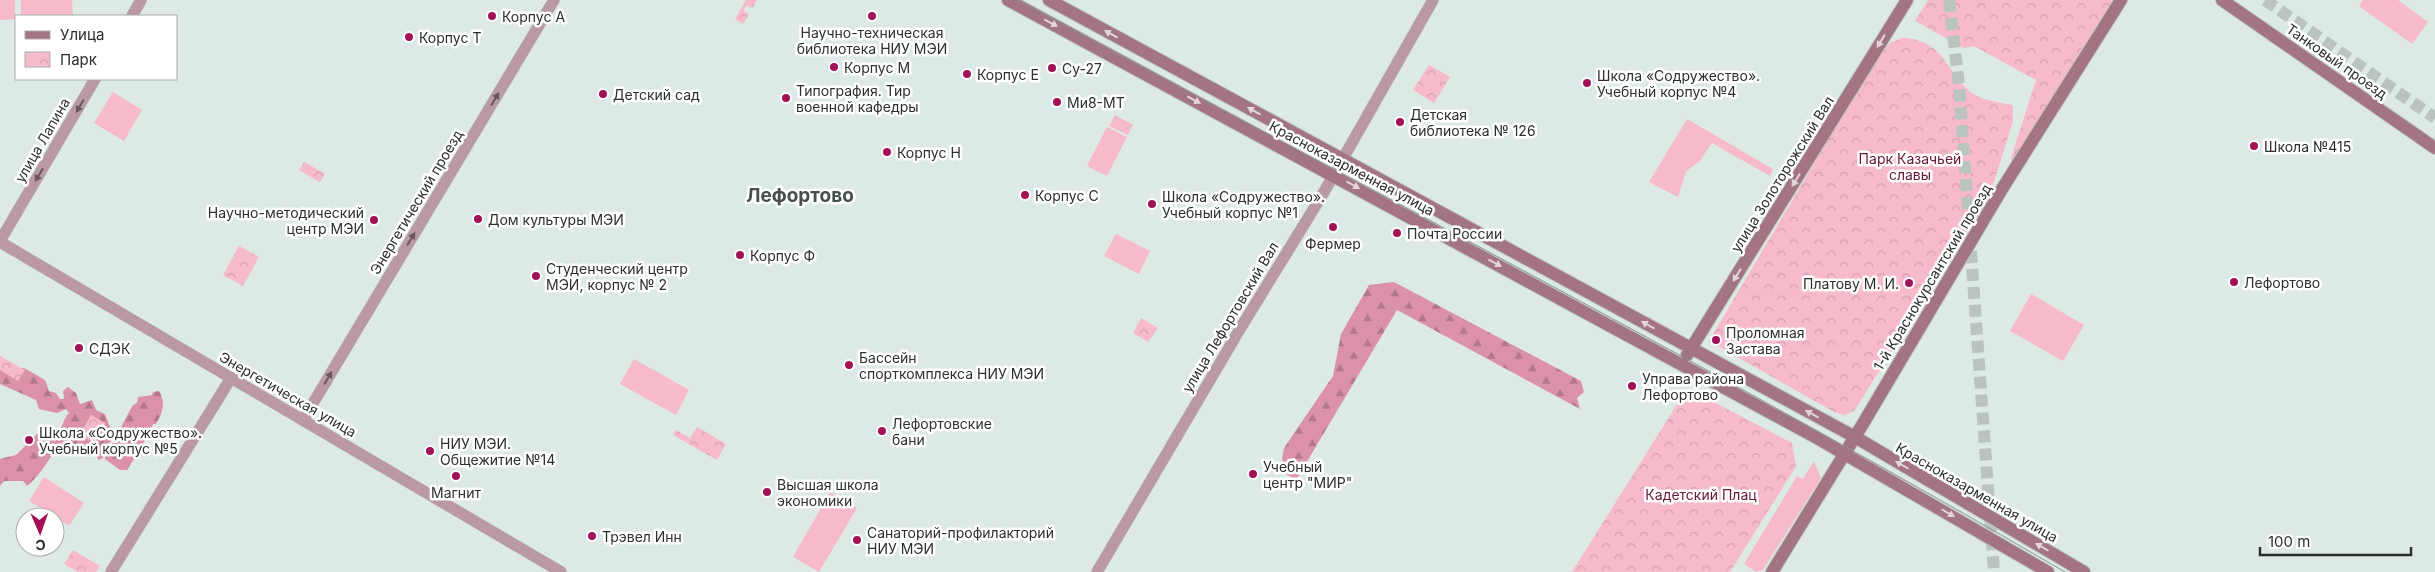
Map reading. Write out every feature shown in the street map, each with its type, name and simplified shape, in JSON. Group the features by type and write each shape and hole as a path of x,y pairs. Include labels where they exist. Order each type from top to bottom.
{"main road":[{"name":"Красноказарменная улица","path":"1008,0 1334,175 1844,454"},
{"name":"Красноказарменная улица","path":"1049,0 1855,437 2084,572"},
{"name":"улица Золоторожский Вал","path":"1682,364 1907,0"},
{"name":"1-й Краснокурсантский проезд","path":"1772,572 1855,437 2002,189 2121,0"},
{"name":"Танковый проезд","path":"2222,0 2435,148"},
{"path":"1844,454 2048,572"}],"street":[{"path":"133,15 141,0"},
{"name":"Энергетический проезд","path":"303,420 554,0"},
{"name":"улица Лефортовский Вал","path":"1097,572 1240,329 1343,160 1433,0"},
{"name":"улица Лапина","path":"0,242 94,80"},
{"name":"Энергетическая улица","path":"0,242 561,572"},
{"path":"111,572 231,378"}],"green space":[{"path":"0,0 15,0 15,19 0,20"},
{"path":"21,0 72,0 73,15 21,15"},
{"path":"746,0 757,0 752,8 747,5 743,10 749,14 743,24 735,19"},
{"path":"1928,0 2114,0 2012,163 2011,158 2036,80 1974,46 1964,48 1915,21"},
{"path":"2363,0 2398,0 2428,22 2412,44 2359,6"},
{"name":"Парк Казачьей славы","path":"1901,38 1917,40 1929,45 1938,52 1968,90 1979,97 2013,105 2013,121 1989,198 1854,411 1845,415 1834,412 1709,341 1880,52 1890,43"},
{"path":"1429,65 1450,77 1434,103 1413,90"},
{"path":"113,92 142,110 124,141 94,123"},
{"path":"1115,115 1133,125 1128,135 1109,126"},
{"path":"1687,119 1773,169 1770,176 1712,143 1699,162 1686,171 1678,197 1649,182"},
{"path":"1107,127 1127,137 1107,176 1087,166"},
{"path":"304,162 325,174 320,182 299,170"},
{"path":"1116,234 1150,251 1139,274 1104,256"},
{"path":"239,246 259,257 243,286 223,275"},
{"path":"1394,282 1581,381 1584,392 1577,398 1580,409 1397,310 1296,480 1286,474 1282,459 1284,448 1333,376 1341,334 1369,285"},
{"path":"2031,294 2084,325 2063,361 2010,331"},
{"path":"1141,318 1158,328 1148,342 1133,333"},
{"path":"0,356 13,370 24,368 45,380 49,391 56,393 60,399 64,399 63,391 68,387 76,393 80,404 92,400 96,410 105,414 114,437 105,449 103,458 98,460 97,455 89,454 77,444 60,444 41,472 27,486 23,481 4,481 0,486 0,459 16,455 44,427 59,431 69,413 66,409 57,413 39,409 36,400 0,384"},
{"path":"0,356 25,370 18,381 0,370"},
{"path":"634,359 689,390 676,415 620,384"},
{"path":"159,391 163,404 158,420 156,424 153,424 127,470 120,470 105,459 108,449 116,438 133,405 137,403 138,397 152,395 153,392"},
{"name":"Кадетский Плац","path":"1697,393 1792,443 1796,466 1730,572 1572,572 1683,395"},
{"path":"91,415 105,423 94,442 80,435"},
{"path":"697,427 726,444 717,460 673,435 676,430 690,438"},
{"path":"1814,461 1821,478 1763,570 1756,572 1744,564 1797,476 1803,479"},
{"path":"44,477 84,503 69,526 65,524 65,507 39,507 29,501"},
{"path":"830,492 857,508 819,572 793,557"},
{"path":"73,550 100,566 96,572 78,572 64,564"}],"tunnel":[{"path":"1949,0 1959,85 1994,572"},
{"path":"2265,0 2435,118"}],"tram line":[{"path":"1018,0 1806,424 2065,572"}],"place":[{"name":"Корпус А","path":"492,16"},
{"name":"Научно-техническая библиотека НИУ МЭИ","path":"872,16"},
{"name":"Корпус Т","path":"409,37"},
{"name":"Корпус М","path":"834,67"},
{"name":"Су-27","path":"1052,68"},
{"name":"Корпус Е","path":"967,74"},
{"name":"Школа «Содружество». Учебный корпус №4","path":"1587,83"},
{"name":"Детский сад","path":"603,94"},
{"name":"Типография. Тир военной кафедры","path":"786,98"},
{"name":"Ми8-МТ","path":"1057,102"},
{"name":"Детская библиотека № 126","path":"1400,122"},
{"name":"Школа №415","path":"2254,146"},
{"name":"Корпус Н","path":"887,152"},
{"name":"Корпус С","path":"1025,195"},
{"name":"Школа «Содружество». Учебный корпус №1","path":"1152,204"},
{"name":"Дом культуры МЭИ","path":"478,219"},
{"name":"Научно-методический центр МЭИ","path":"374,220"},
{"name":"Фермер","path":"1333,227"},
{"name":"Почта России","path":"1397,233"},
{"name":"Корпус Ф","path":"740,255"},
{"name":"Студенческий центр МЭИ, корпус № 2","path":"536,276"},
{"name":"Лефортово","path":"2234,282"},
{"name":"Платову М. И.","path":"1909,283"},
{"name":"Проломная Застава","path":"1716,340"},
{"name":"СДЭК","path":"79,348"},
{"name":"Бассейн спорткомплекса НИУ МЭИ","path":"849,365"},
{"name":"Управа района Лефортово","path":"1632,386"},
{"name":"Лефортовские бани","path":"882,431"},
{"name":"Школа «Содружество». Учебный корпус №5","path":"29,440"},
{"name":"НИУ МЭИ. Общежитие №14","path":"430,451"},
{"name":"Учебный центр \"МИР\"","path":"1253,474"},
{"name":"Магнит","path":"456,476"},
{"name":"Высшая школа экономики","path":"767,492"},
{"name":"Трэвел Инн","path":"592,536"},
{"name":"Санаторий-профилакторий НИУ МЭИ","path":"857,540"}],"district":[{"name":"Лефортово","path":"800,195"}]}
